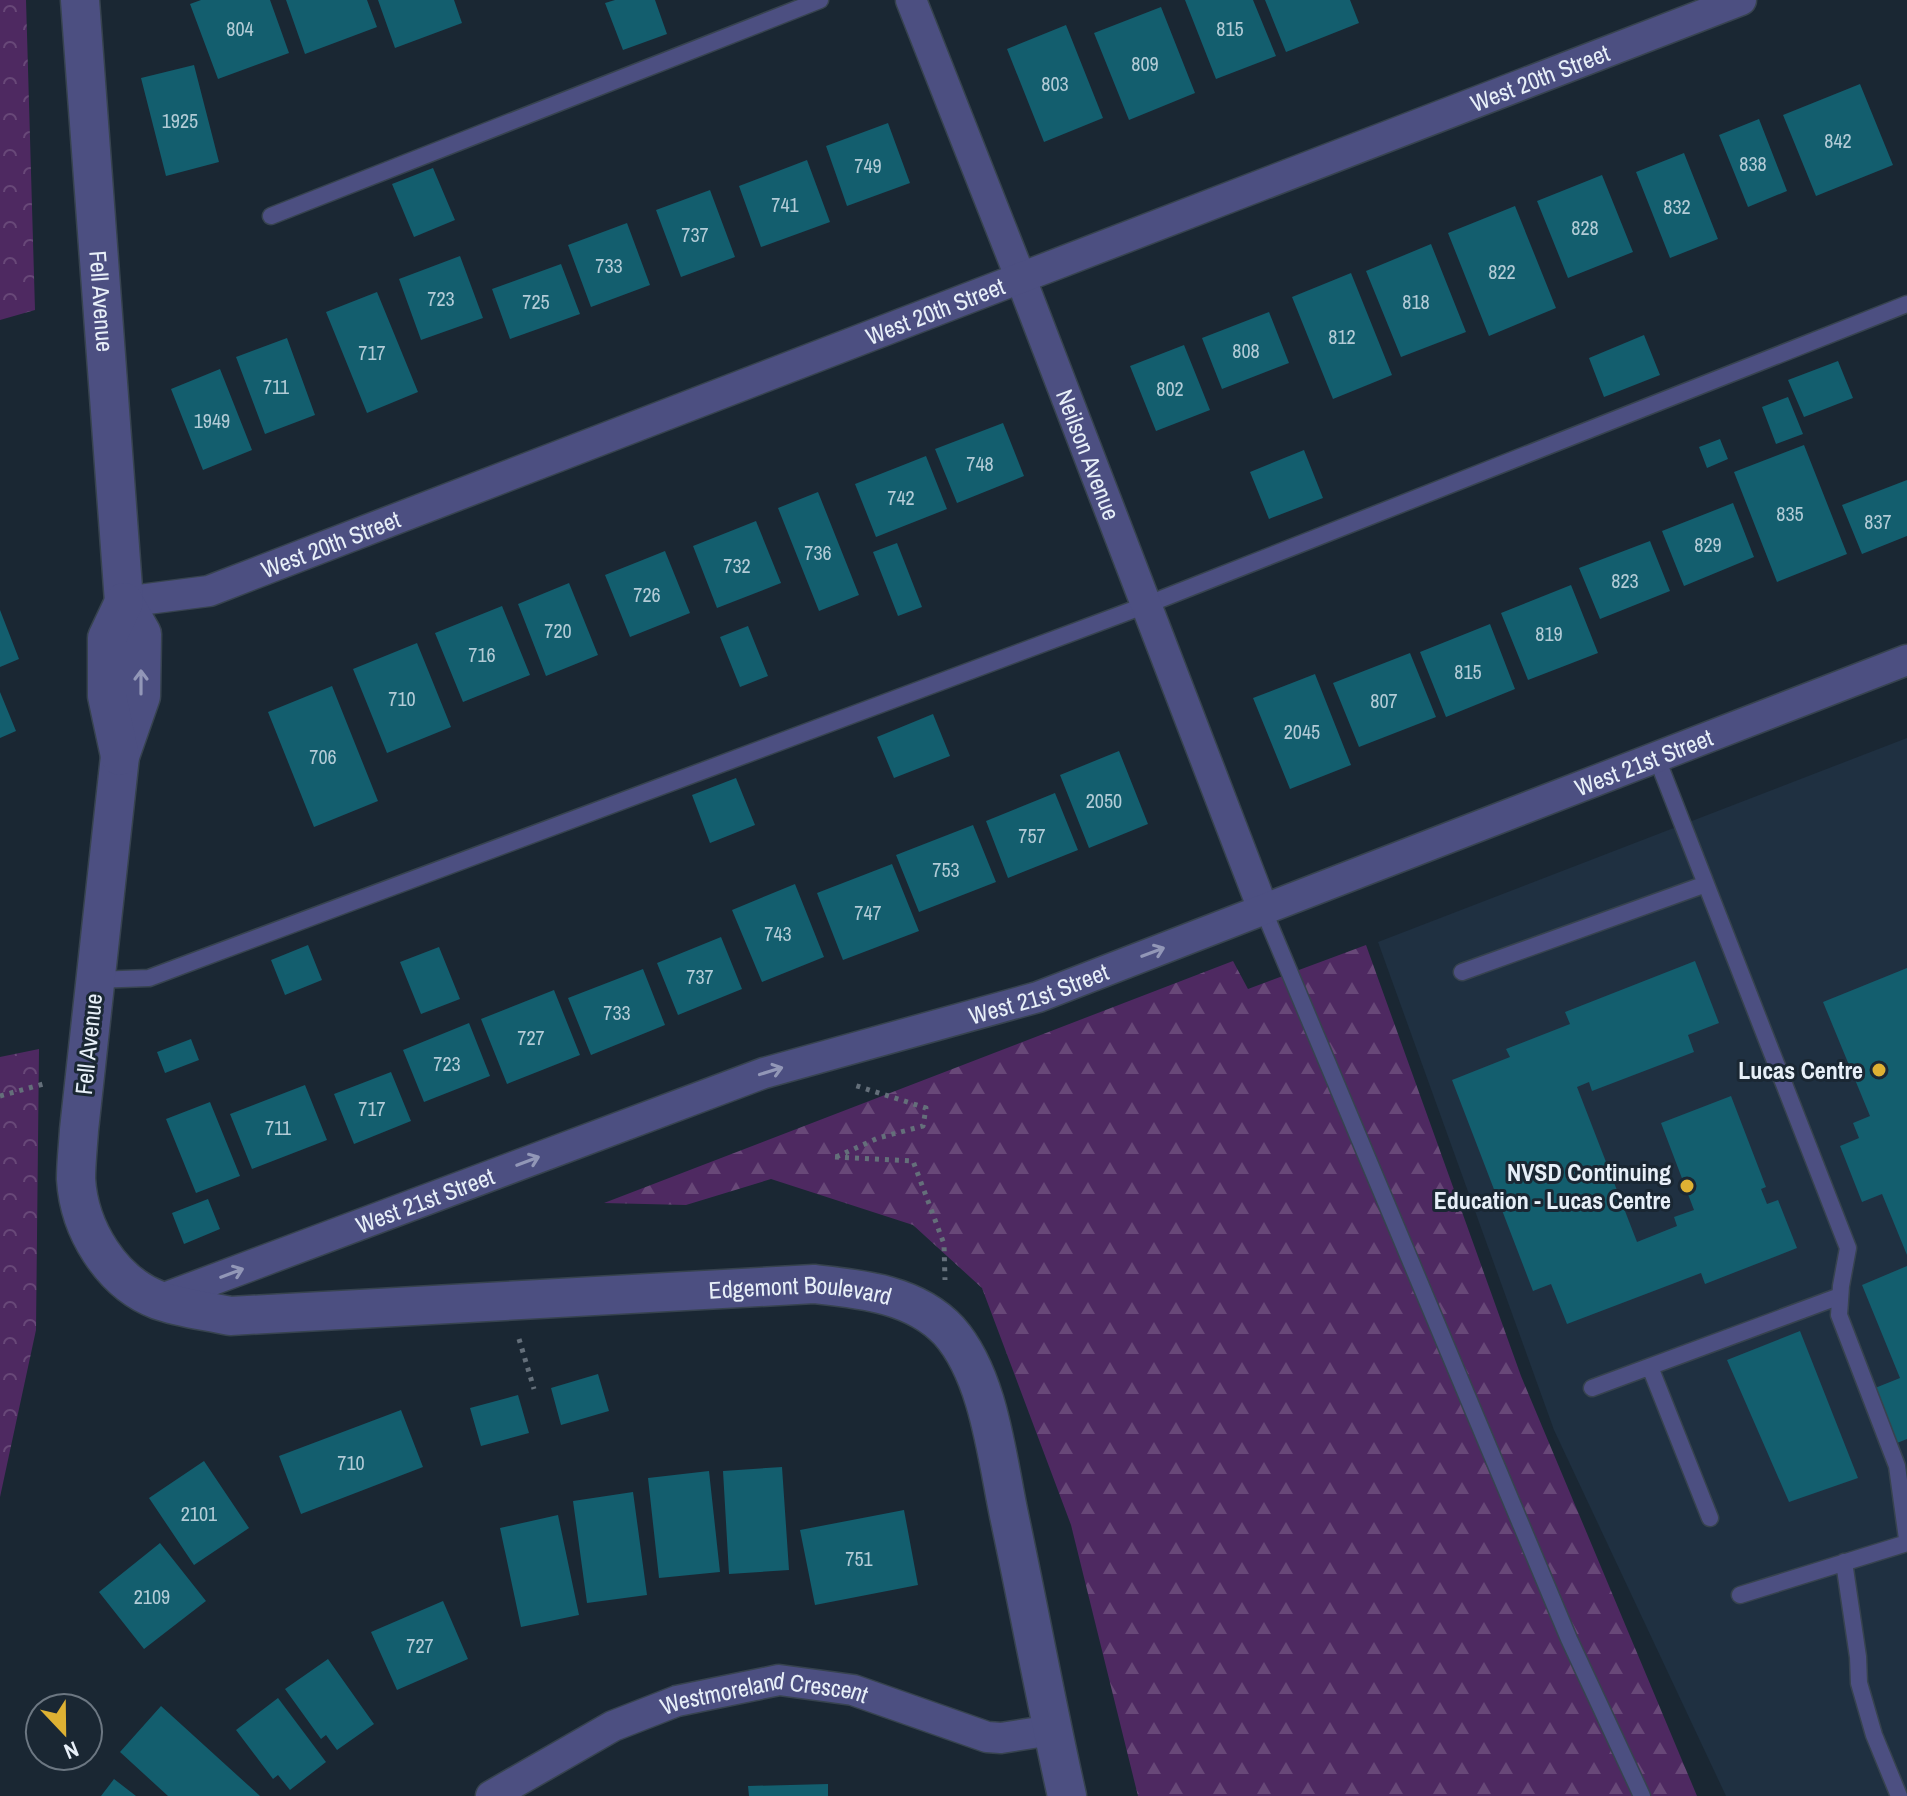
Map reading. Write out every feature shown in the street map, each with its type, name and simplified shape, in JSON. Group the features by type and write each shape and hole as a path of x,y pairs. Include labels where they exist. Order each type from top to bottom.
{"street":[{"name":"Fell Avenue","path":"80,0 124,602 142,634 141,696 120,756 77,1167 82,1215 100,1252 132,1286 159,1300"},
{"name":"Neilson Avenue","path":"911,0 1263,909"},
{"name":"West 20th Street","path":"124,602 209,591 1741,0"},
{"name":"West 21st Street","path":"159,1300 764,1073 1038,997 1907,660"},
{"name":"Edgemont Boulevard","path":"159,1300 230,1316 814,1284 870,1290 926,1312 949,1332 978,1378 1067,1796"},
{"name":"Westmoreland Crescent","path":"491,1796 613,1726 677,1701 779,1680 853,1690 987,1737 1001,1738 1052,1730"}],"lane":[{"path":"271,216 820,0"},
{"path":"95,980 149,978 1146,605 1907,304"},
{"path":"1656,756 1848,1248 1839,1315 1897,1466 1907,1541 1740,1595"},
{"path":"1462,972 1706,884"},
{"path":"1263,909 1569,1639 1642,1796"},
{"path":"1592,1388 1840,1296"},
{"path":"1650,1367 1710,1518"},
{"path":"1844,1562 1859,1683 1874,1735 1899,1796"}],"path":[{"path":"0,1096 56,1081"},
{"path":"853,1085 926,1108 923,1126 878,1138 835,1157 913,1161 944,1244 946,1286"},
{"path":"517,1331 534,1389"}],"shaded area":[{"name":"NVSD Continuing Education - Lucas Centre","path":"1907,738 1907,1796 1726,1796 1554,1430 1378,942"}],"green space":[{"path":"0,0 26,0 35,310 0,320"},
{"path":"1366,945 1521,1376 1697,1796 1138,1796 1071,1525 982,1288 913,1225 771,1179 686,1205 604,1203 1233,961 1248,989"},
{"path":"39,1049 36,1330 0,1497 0,1057"}],"building":[{"path":"201,0 270,0 289,53 218,79 190,4"},
{"path":"286,0 367,0 377,27 305,54"},
{"path":"378,0 454,0 462,23 395,48"},
{"path":"655,0 667,34 623,50 605,3"},
{"path":"1185,0 1253,0 1276,56 1216,79"},
{"path":"1265,0 1350,0 1359,23 1286,52"},
{"path":"1161,7 1195,93 1129,120 1094,33"},
{"path":"1066,25 1103,118 1044,142 1007,49"},
{"path":"194,65 219,162 166,176 141,78"},
{"path":"1860,84 1893,165 1816,196 1783,115"},
{"path":"1759,119 1787,191 1748,207 1719,135"},
{"path":"888,123 910,183 847,206 826,146"},
{"path":"1684,153 1718,239 1670,258 1636,172"},
{"path":"807,160 830,222 761,247 739,186"},
{"path":"433,168 455,220 414,237 392,184"},
{"path":"1602,175 1633,252 1568,278 1537,201"},
{"path":"710,190 735,257 681,277 656,210"},
{"path":"1515,206 1556,308 1489,336 1448,233"},
{"path":"627,223 650,285 591,307 568,245"},
{"path":"1431,244 1466,332 1401,357 1366,271"},
{"path":"460,256 483,318 421,340 399,279"},
{"path":"561,264 580,314 510,339 492,289"},
{"path":"1351,273 1392,375 1333,399 1292,297"},
{"path":"377,292 418,392 367,413 326,312"},
{"path":"1269,312 1289,363 1222,389 1202,338"},
{"path":"1644,335 1660,375 1604,397 1589,358"},
{"path":"287,338 315,415 265,434 236,357"},
{"path":"1184,345 1210,410 1156,431 1130,366"},
{"path":"1838,361 1853,398 1804,417 1788,380"},
{"path":"220,369 252,450 203,470 171,389"},
{"path":"1788,397 1803,434 1776,444 1762,407"},
{"path":"1003,423 1024,476 957,503 935,449"},
{"path":"1720,439 1728,459 1707,468 1699,447"},
{"path":"1804,445 1847,554 1777,582 1734,472"},
{"path":"1304,450 1323,498 1269,519 1250,472"},
{"path":"926,456 947,509 876,537 855,484"},
{"path":"1907,480 1907,536 1862,554 1842,505"},
{"path":"818,492 859,595 819,611 778,508"},
{"path":"1733,503 1754,557 1684,586 1662,531"},
{"path":"756,521 781,583 717,608 693,546"},
{"path":"1650,541 1670,591 1600,619 1579,568"},
{"path":"897,543 922,607 898,616 873,552"},
{"path":"665,551 690,613 630,637 605,575"},
{"path":"569,583 598,655 546,676 518,604"},
{"path":"1571,585 1598,653 1528,680 1501,613"},
{"path":"502,606 530,675 463,702 435,633"},
{"path":"0,610 19,659 0,667"},
{"path":"1490,624 1515,689 1446,717 1420,652"},
{"path":"748,626 768,676 740,687 720,637"},
{"path":"417,643 451,727 387,753 353,669"},
{"path":"1410,653 1436,717 1359,747 1333,683"},
{"path":"1315,674 1351,765 1290,789 1253,698"},
{"path":"332,686 378,801 314,827 268,712"},
{"path":"0,692 16,731 0,738"},
{"path":"933,714 950,756 894,778 877,737"},
{"path":"1119,751 1148,824 1089,848 1060,775"},
{"path":"736,778 755,825 710,843 692,795"},
{"path":"1055,793 1078,850 1008,878 986,821"},
{"path":"973,825 996,882 919,912 896,855"},
{"path":"892,864 919,931 843,960 817,893"},
{"path":"795,884 824,957 762,982 732,910"},
{"path":"721,937 742,989 678,1015 657,963"},
{"path":"308,945 322,980 285,995 271,960"},
{"path":"439,947 460,999 421,1014 400,962"},
{"path":"1695,961 1719,1023 1688,1035 1694,1052 1592,1091 1589,1082 1577,1087 1637,1242 1677,1226 1674,1217 1694,1210 1661,1123 1731,1096 1766,1187 1761,1189 1767,1204 1778,1200 1797,1248 1705,1284 1701,1273 1567,1324 1551,1284 1533,1291 1452,1080 1510,1057 1506,1049 1570,1024 1565,1012"},
{"name":"Lucas Centre","path":"1907,968 1907,1255 1882,1194 1862,1202 1840,1146 1859,1138 1853,1123 1870,1116 1823,1002"},
{"path":"643,969 665,1025 591,1055 568,998"},
{"path":"554,990 580,1055 507,1084 481,1019"},
{"path":"469,1023 490,1076 424,1102 403,1050"},
{"path":"191,1039 199,1060 165,1073 157,1052"},
{"path":"391,1072 411,1121 354,1144 334,1094"},
{"path":"305,1085 327,1140 252,1169 230,1114"},
{"path":"210,1102 240,1176 196,1193 166,1119"},
{"path":"208,1199 220,1229 184,1244 172,1213"},
{"path":"1907,1266 1907,1439 1897,1443 1875,1388 1900,1378 1862,1285"},
{"path":"1800,1331 1858,1478 1789,1502 1727,1360"},
{"path":"598,1374 609,1411 561,1425 551,1388"},
{"path":"518,1395 529,1433 481,1446 470,1408"},
{"path":"401,1410 423,1467 301,1514 279,1456"},
{"path":"204,1461 249,1528 194,1565 149,1498"},
{"path":"782,1467 789,1570 729,1574 723,1471"},
{"path":"709,1471 720,1572 659,1578 648,1478"},
{"path":"633,1492 647,1595 587,1603 573,1501"},
{"path":"904,1510 918,1585 815,1605 800,1530"},
{"path":"558,1515 579,1615 521,1627 500,1528"},
{"path":"160,1543 206,1601 144,1649 99,1592"},
{"path":"443,1601 468,1659 397,1690 371,1632"},
{"path":"328,1659 374,1724 337,1750 326,1735 321,1739 285,1689"},
{"path":"278,1698 326,1762 290,1790 278,1775 273,1779 236,1730"},
{"path":"161,1706 260,1796 168,1796 120,1752"},
{"path":"114,1779 136,1796 101,1796"},
{"path":"828,1784 828,1796 749,1796 748,1786"}],"place":[{"name":"Lucas Centre","path":"1879,1070"},
{"name":"NVSD Continuing Education - Lucas Centre","path":"1687,1186"}]}
